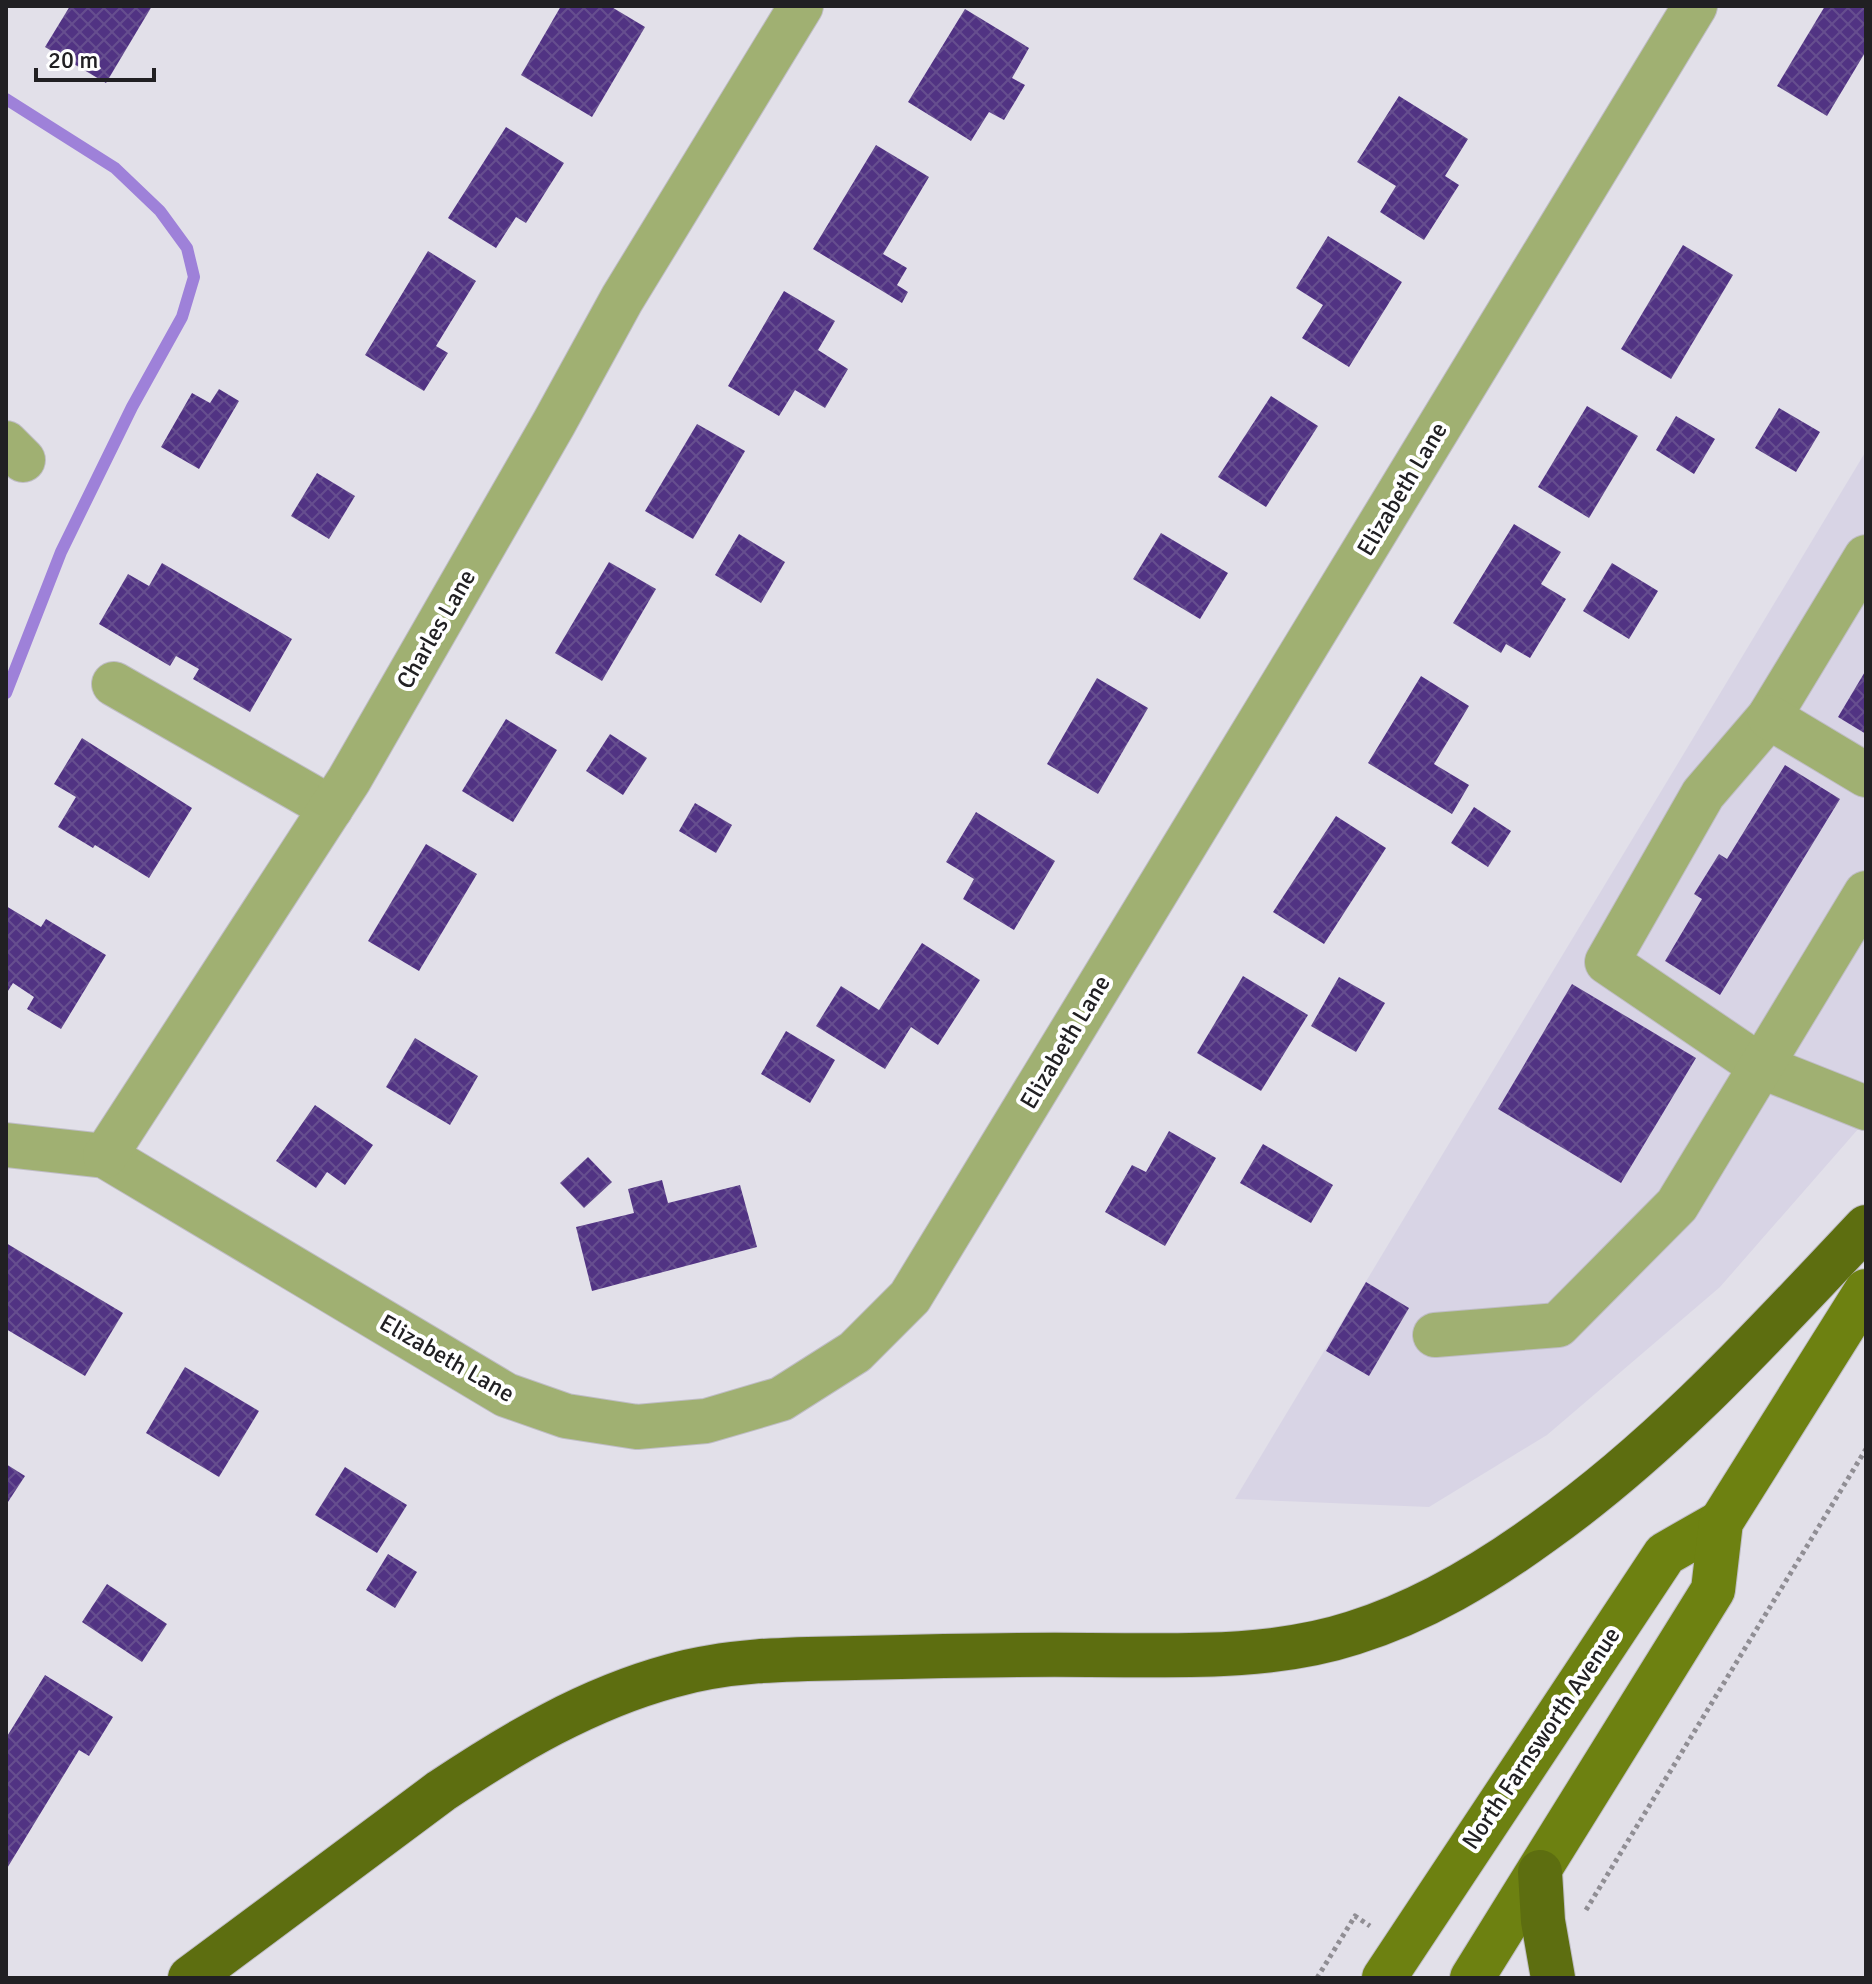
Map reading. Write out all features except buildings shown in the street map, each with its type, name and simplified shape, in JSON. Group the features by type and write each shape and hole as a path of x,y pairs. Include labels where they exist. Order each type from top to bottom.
{"highway":[{"path":"190,1978 441,1791 485,1762 585,1707 626,1689 720,1666 795,1659 977,1654 1165,1655 1260,1650 1351,1634 1399,1616 1452,1591 1517,1550 1623,1471 1721,1381 1866,1227"},
{"path":"1540,1872 1543,1921 1553,1978"}],"main road":[{"name":"North Farnsworth Avenue","path":"1472,1978 1713,1590 1721,1522 1866,1291"},
{"name":"North Farnsworth Avenue","path":"1384,1978 1665,1554 1721,1522"}],"street":[{"name":"Charles Lane","path":"105,1156 331,808 554,423 622,299 801,6"},
{"name":"Elizabeth Lane","path":"105,1156 506,1395 566,1416 637,1427 706,1421 781,1399 855,1352 910,1297 1695,6"},
{"path":"1866,557 1769,717 1703,794 1607,962 1760,1066 1866,1108"},
{"path":"114,684 331,808"},
{"path":"1769,717 1866,775"},
{"path":"1435,1335 1558,1325 1677,1205 1866,893"},
{"path":"6,1145 105,1156"}],"path":[{"path":"1584,1913 1866,1449"},
{"path":"1317,1978 1355,1916 1369,1925"}],"shaded area":[{"path":"1866,451 1866,1120 1720,1287 1547,1435 1429,1507 1235,1499"}],"waterway":[{"path":"6,99 115,168 160,211 187,248 194,277 182,317 132,407 61,552 6,693"}]}
